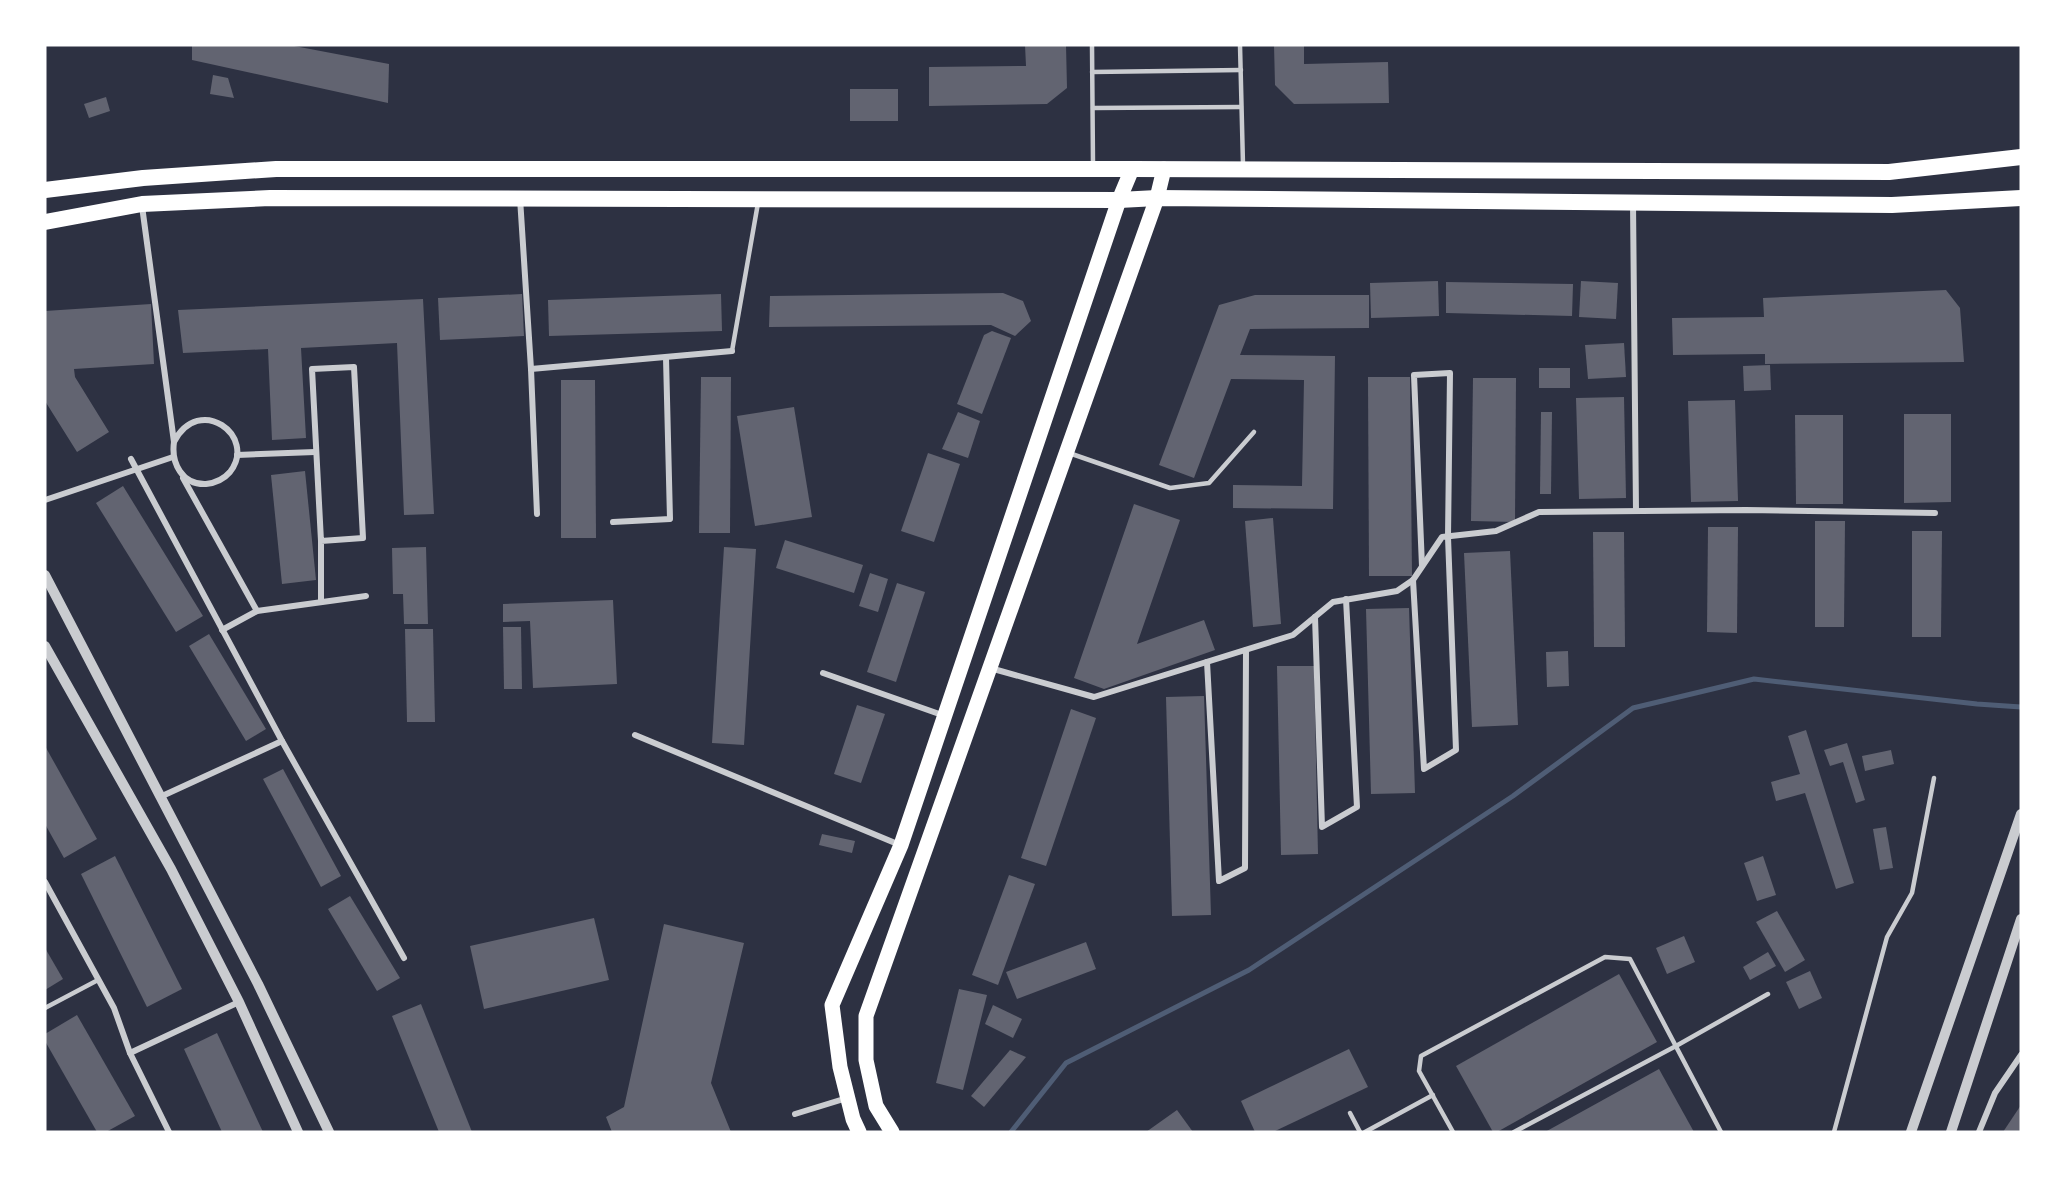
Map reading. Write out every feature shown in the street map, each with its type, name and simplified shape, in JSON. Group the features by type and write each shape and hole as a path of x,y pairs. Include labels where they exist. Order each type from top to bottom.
{"highway":[{"path":"45,190 144,178 276,169 1889,172 2021,157"},
{"path":"45,222 142,204 270,198 1119,200 1158,198 1892,205 2021,198"}],"main road":[{"path":"859,1132 853,1119 840,1067 832,1005 901,845 1119,200 1132,169"},
{"path":"892,1132 876,1106 866,1060 866,1016 1158,198 1164,170"}],"street":[{"path":"520,198 537,514"},
{"path":"1633,202 1636,511"},
{"path":"142,204 174,442 173,457 257,611"},
{"path":"531,369 732,351"},
{"path":"613,522 670,519 666,358"},
{"path":"321,541 363,538 354,367 312,369 321,541 321,602"},
{"path":"1413,580 1424,769 1456,750 1449,537 1450,373 1414,375 1422,566"},
{"path":"174,442 186,425 196,420 207,420 218,422 226,428 233,436 237,448 237,455 231,470 223,479 201,484 189,480 180,473"},
{"path":"237,455 315,452"},
{"path":"45,500 173,457"},
{"path":"131,459 282,741 404,958"},
{"path":"990,668 1094,697 1293,635 1333,602 1397,591 1413,580 1442,537 1496,531 1539,512 1746,510 1935,513"},
{"path":"45,575 258,984 329,1132"},
{"path":"222,630 257,611 366,596"},
{"path":"1316,616 1322,827 1357,807 1346,599"},
{"path":"45,646 171,869 239,1002 298,1132"},
{"path":"1207,662 1219,881 1245,868 1246,650"},
{"path":"823,673 945,716"},
{"path":"635,735 901,845"},
{"path":"160,797 282,741"},
{"path":"1911,1132 2021,814"},
{"path":"45,882 114,1008 130,1053 168,1132"},
{"path":"1950,1132 2021,920"},
{"path":"130,1053 239,1002"},
{"path":"1979,1132 1995,1093 2021,1056"},
{"path":"795,1114 848,1097"}],"lane":[{"path":"1092,45 1093,169"},
{"path":"1240,45 1243,170"},
{"path":"1092,72 1241,70"},
{"path":"1093,108 1242,107"},
{"path":"732,351 759,199"},
{"path":"1067,452 1170,488 1209,483 1254,432"},
{"path":"1834,1132 1887,937 1912,893 1934,778"},
{"path":"1453,1132 1419,1071 1421,1056 1605,957 1630,959 1721,1132"},
{"path":"45,1008 98,980"},
{"path":"1514,1132 1768,994"},
{"path":"1365,1132 1433,1095"},
{"path":"1350,1113 1360,1132"}],"building":[{"path":"192,45 289,45 389,64 388,103 192,60"},
{"path":"1025,45 1066,45 1067,88 1047,104 929,106 929,67 1026,66"},
{"path":"1274,45 1304,45 1304,64 1388,62 1389,103 1294,104 1275,85"},
{"path":"213,75 228,78 234,98 210,94"},
{"path":"850,89 898,89 898,121 850,121"},
{"path":"106,97 110,111 89,118 84,104"},
{"path":"1438,281 1439,316 1371,318 1370,283"},
{"path":"1581,281 1618,283 1616,319 1579,317"},
{"path":"1446,282 1573,284 1572,316 1446,313"},
{"path":"1946,290 1960,308 1964,362 1765,364 1765,354 1673,355 1672,318 1764,317 1763,298"},
{"path":"1003,293 1023,301 1031,321 1015,336 991,325 769,327 770,296"},
{"path":"522,294 524,336 440,340 438,298"},
{"path":"721,294 722,331 549,336 548,300"},
{"path":"1255,295 1369,295 1369,328 1250,329 1240,355 1335,356 1333,509 1233,508 1233,485 1302,486 1304,380 1231,379 1194,478 1159,465 1219,305"},
{"path":"423,299 434,514 404,515 397,343 301,348 306,438 272,440 268,349 183,353 178,310"},
{"path":"151,304 154,364 74,369 75,377 109,432 77,452 45,401 45,311"},
{"path":"992,331 1011,338 982,414 957,404 984,335"},
{"path":"1624,343 1626,377 1588,379 1585,345"},
{"path":"1770,365 1771,390 1744,391 1743,366"},
{"path":"1539,368 1570,368 1570,388 1539,388"},
{"path":"701,377 731,377 730,533 699,533"},
{"path":"1368,377 1410,377 1412,576 1369,576"},
{"path":"1473,378 1516,378 1515,522 1471,521"},
{"path":"561,380 595,380 596,538 561,538"},
{"path":"1624,397 1626,498 1579,499 1576,398"},
{"path":"1735,400 1738,501 1691,502 1688,401"},
{"path":"794,407 812,517 755,526 737,416"},
{"path":"958,412 980,421 968,458 942,449"},
{"path":"1541,412 1552,412 1551,494 1540,494"},
{"path":"1904,414 1951,414 1951,502 1904,503"},
{"path":"1795,415 1843,415 1843,504 1796,504"},
{"path":"928,453 960,464 934,542 901,531"},
{"path":"305,471 316,580 282,584 271,475"},
{"path":"123,486 203,616 176,632 96,503"},
{"path":"1134,504 1180,520 1137,644 1204,620 1215,650 1104,689 1074,678"},
{"path":"1273,518 1281,624 1253,627 1245,521"},
{"path":"1815,521 1845,521 1844,627 1815,627"},
{"path":"1708,527 1738,527 1737,633 1707,632"},
{"path":"1912,531 1942,531 1941,637 1912,637"},
{"path":"1593,532 1624,532 1625,647 1594,647"},
{"path":"785,540 863,565 854,593 776,568"},
{"path":"426,547 428,624 404,624 403,594 393,594 392,548"},
{"path":"724,547 756,549 744,745 712,743"},
{"path":"1510,551 1518,725 1472,727 1464,553"},
{"path":"870,573 888,579 878,612 859,606"},
{"path":"897,583 925,592 896,682 867,672"},
{"path":"613,600 617,684 533,688 530,621 503,622 503,604"},
{"path":"1409,608 1415,793 1371,794 1366,609"},
{"path":"503,627 521,627 522,689 504,689"},
{"path":"405,629 433,629 435,722 407,722"},
{"path":"209,634 266,729 246,741 189,646"},
{"path":"1568,651 1569,686 1547,687 1546,652"},
{"path":"1277,666 1314,666 1318,854 1281,855"},
{"path":"1204,696 1211,915 1172,916 1166,697"},
{"path":"857,705 885,714 861,783 834,774"},
{"path":"1071,709 1096,718 1046,866 1021,858"},
{"path":"1806,730 1854,883 1836,889 1805,793 1776,801 1771,782 1800,774 1788,736"},
{"path":"1847,743 1865,800 1856,803 1843,762 1830,766 1824,750"},
{"path":"45,746 97,839 64,858 45,824"},
{"path":"1891,750 1894,764 1865,771 1862,756"},
{"path":"283,769 341,876 321,887 263,779"},
{"path":"1886,827 1893,868 1880,870 1873,829"},
{"path":"822,834 855,841 852,853 819,845"},
{"path":"115,856 182,989 147,1007 81,874"},
{"path":"1763,856 1776,895 1757,901 1744,863"},
{"path":"1009,875 1035,884 998,985 972,975"},
{"path":"350,896 400,978 377,991 328,909"},
{"path":"1777,911 1805,960 1785,972 1756,922"},
{"path":"594,918 609,980 484,1009 470,946"},
{"path":"664,924 744,943 711,1083 731,1132 612,1132 606,1117 624,1107"},
{"path":"1684,936 1695,962 1667,974 1656,948"},
{"path":"1086,942 1096,969 1017,999 1006,972"},
{"path":"45,948 63,979 45,990"},
{"path":"1768,952 1776,966 1750,980 1743,967"},
{"path":"1810,971 1822,998 1799,1009 1786,982"},
{"path":"1619,974 1657,1042 1497,1132 1493,1132 1456,1066"},
{"path":"959,989 987,995 963,1090 936,1083"},
{"path":"421,1004 472,1132 439,1132 392,1016"},
{"path":"993,1005 1022,1019 1013,1038 985,1024"},
{"path":"77,1015 135,1116 106,1132 97,1132 45,1041 45,1034"},
{"path":"217,1033 263,1132 222,1132 184,1049"},
{"path":"1349,1049 1368,1087 1273,1132 1255,1132 1241,1101"},
{"path":"1010,1050 1026,1057 984,1107 971,1096"},
{"path":"1659,1069 1694,1132 1545,1132"},
{"path":"2021,1105 2021,1132 2003,1132"},
{"path":"1177,1110 1193,1132 1146,1132"}],"waterway":[{"path":"1011,1132 1066,1063 1249,970 1513,796 1633,708 1754,679 2021,707"}]}
